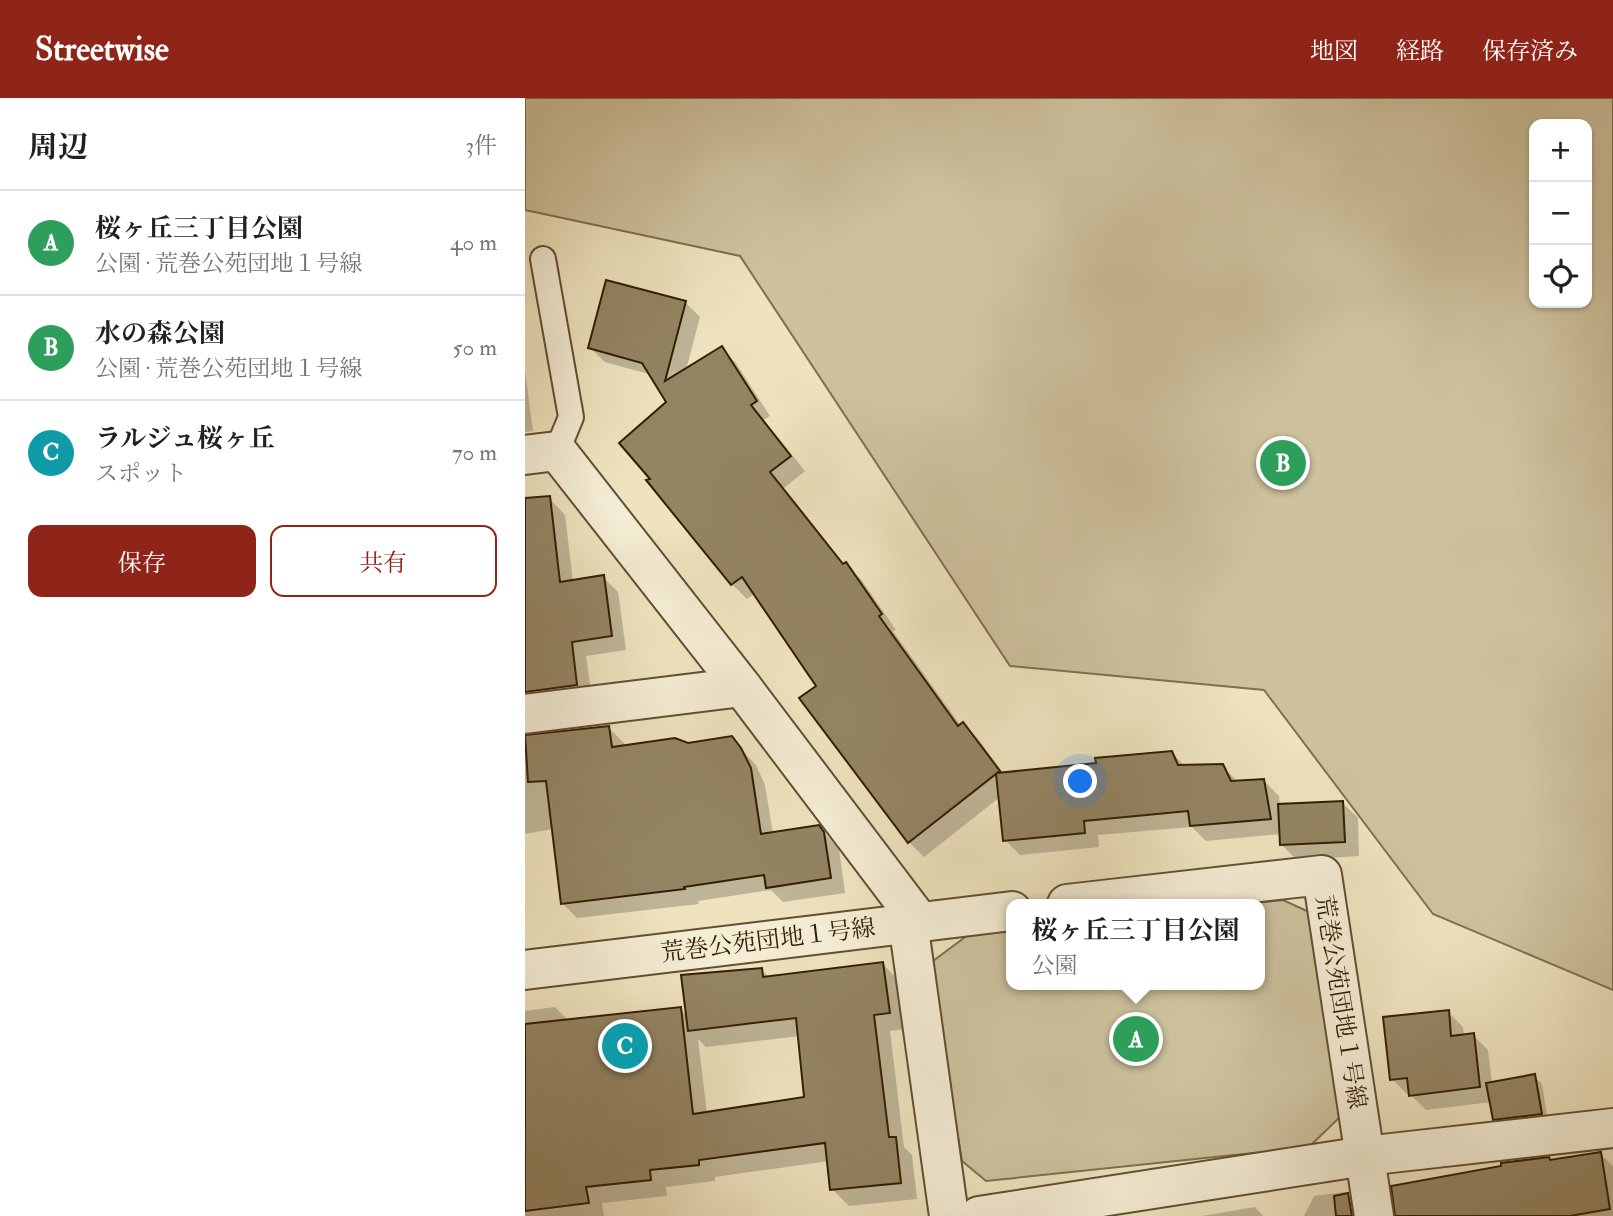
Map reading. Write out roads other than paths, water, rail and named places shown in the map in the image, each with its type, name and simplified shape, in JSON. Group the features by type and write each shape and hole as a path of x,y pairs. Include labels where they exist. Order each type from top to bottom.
{"street":[{"path":"541,453 742,687 914,922 949,1216"},
{"path":"525,713 742,687"},
{"name":"荒巻公苑団地１号線","path":"1111,899 1322,875 1374,1216"},
{"name":"荒巻公苑団地１号線","path":"525,970 1006,912"},
{"path":"979,1216 1365,1156 1613,1128"}],"lane":[{"path":"541,453 571,417 543,259"}],"place":[{"name":"水の森公園","path":"1283,463"},
{"name":"桜ヶ丘三丁目公園","path":"1136,1039"},
{"name":"ラルジュ桜ヶ丘","path":"625,1046"}]}
